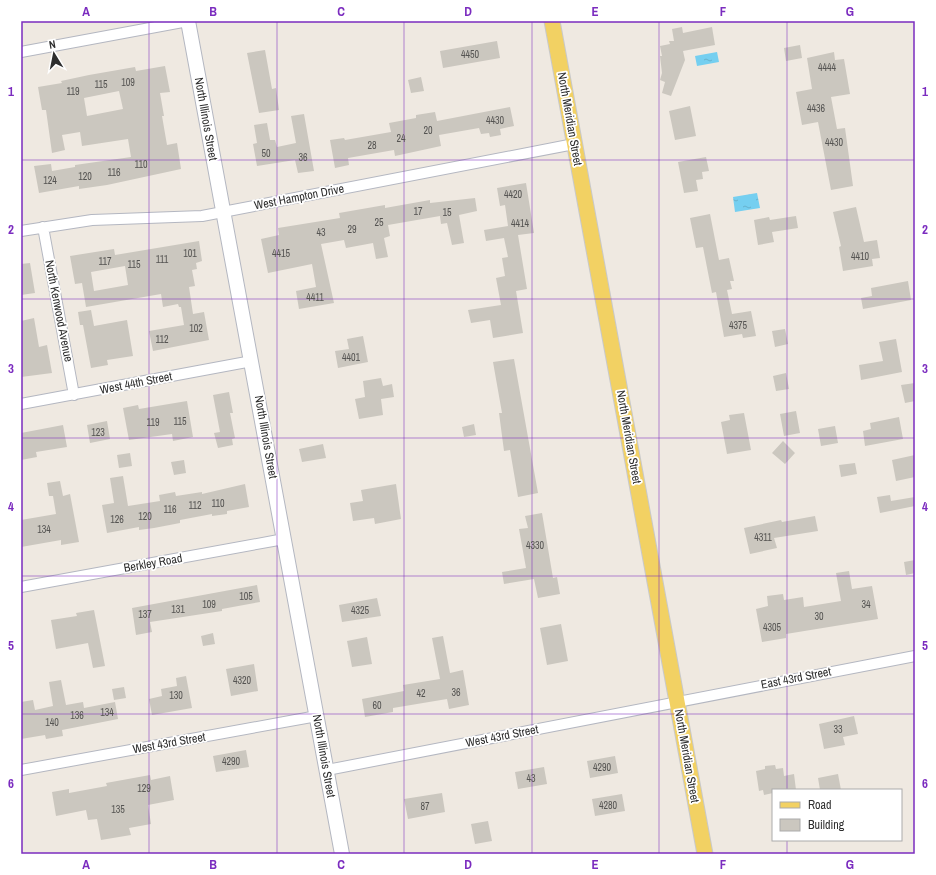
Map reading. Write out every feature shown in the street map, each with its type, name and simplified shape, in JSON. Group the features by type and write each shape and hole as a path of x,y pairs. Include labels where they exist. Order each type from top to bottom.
{"main road":[{"name":"North Meridian Street","path":"552,21 705,854"}],"street":[{"path":"21,52 188,21"},
{"name":"North Illinois Street","path":"188,21 342,854"},
{"name":"West Hampton Drive","path":"21,231 92,220 186,218 574,144"},
{"name":"North Kenwood Avenue","path":"43,227 74,394"},
{"name":"West 44th Street","path":"21,404 252,361"},
{"name":"Berkley Road","path":"21,587 284,539"},
{"name":"East 43rd Street","path":"677,701 915,656"},
{"name":"West 43rd Street","path":"327,770 677,701"},
{"name":"West 43rd Street","path":"21,770 317,716"}],"water":[{"path":"717,52 719,62 697,66 695,56"},
{"path":"757,193 760,208 735,212 733,197"}],"building":[{"path":"682,27 683,33 712,27 715,45 683,51 685,60 671,96 662,93 665,82 660,80 662,73 660,56 662,56 660,46 670,44 669,41 674,41 672,29"},
{"path":"497,41 500,58 443,68 440,51"},
{"path":"800,45 802,58 786,61 784,48"},
{"path":"265,50 272,89 276,88 279,110 259,113 247,53"},
{"path":"834,52 835,60 844,59 850,94 831,97 837,129 845,128 853,186 831,190 818,122 802,125 796,92 812,89 807,58"},
{"path":"165,66 170,92 160,93 164,116 162,116 167,145 177,143 181,169 107,185 79,189 79,186 39,193 34,166 51,164 52,171 75,167 75,165 131,157 128,139 82,146 80,132 62,135 65,150 52,153 46,110 42,110 38,87 62,83 61,81 89,75 135,67 136,71","holes":["119,91 123,109 87,116 84,98"]},
{"path":"421,77 424,91 411,93 408,80"},
{"path":"690,106 696,136 675,140 669,111"},
{"path":"510,107 514,126 500,129 501,135 490,137 489,133 481,134 479,128 439,135 441,146 395,156 394,150 348,158 349,165 335,168 330,140 344,138 345,140 391,132 389,123 416,118 416,115 435,112 437,121"},
{"path":"304,114 314,171 298,173 295,160 257,166 253,144 257,143 254,125 267,123 270,140 275,140 277,147 296,143 291,116"},
{"path":"706,157 709,171 702,172 703,179 696,180 698,191 684,193 678,162"},
{"path":"526,183 534,233 518,235 527,289 516,291 523,333 493,338 490,320 471,323 468,310 501,305 496,278 505,276 502,258 508,257 504,238 486,241 484,230 508,226 505,205 500,206 497,188"},
{"path":"475,198 477,211 459,215 464,243 452,245 447,223 441,224 440,216 388,225 390,236 384,238 388,257 376,259 373,243 346,248 344,240 321,244 334,303 299,309 296,291 316,287 312,264 268,273 261,239 279,235 278,228 340,218 339,213 385,205 385,208 430,200 430,203"},
{"path":"856,207 864,242 877,240 880,258 872,259 873,266 843,271 839,247 841,246 833,212"},
{"path":"710,214 719,260 729,258 734,281 730,281 732,289 727,290 732,314 751,311 756,336 743,338 742,334 724,337 716,292 712,293 703,247 696,248 690,218"},
{"path":"796,216 798,228 772,232 774,242 758,245 754,220 769,217 770,220"},
{"path":"199,241 202,261 196,263 197,269 192,270 195,286 189,287 193,314 204,312 209,340 153,351 149,331 184,325 181,307 179,307 178,304 163,307 161,294 86,307 82,283 75,284 70,256 114,249 115,255","holes":["125,266 128,285 94,291 91,272"]},
{"path":"30,263 35,293 21,295 21,264"},
{"path":"908,281 911,300 863,309 861,298 872,296 871,288"},
{"path":"91,310 94,326 127,320 133,356 107,360 108,365 91,368 83,325 80,325 78,312"},
{"path":"34,318 39,347 47,345 52,373 21,377 21,321"},
{"path":"785,329 788,344 775,347 772,331"},
{"path":"363,336 368,362 338,368 335,351 349,349 347,339"},
{"path":"896,339 902,372 861,380 859,365 883,361 879,342"},
{"path":"514,359 538,493 518,497 510,450 504,451 499,413 502,413 493,362"},
{"path":"786,373 789,389 776,391 773,376"},
{"path":"381,378 383,386 392,384 394,397 381,399 383,415 359,419 355,399 365,397 363,381"},
{"path":"915,383 915,401 905,403 901,385"},
{"path":"229,392 233,413 230,413 235,438 232,439 233,445 218,448 214,433 220,432 213,395"},
{"path":"187,401 193,437 173,441 172,434 129,440 123,408 138,405 139,409"},
{"path":"796,411 800,433 784,436 780,414"},
{"path":"744,413 751,450 727,454 721,422 730,420 729,415"},
{"path":"899,417 903,439 865,446 863,431 871,429 870,423"},
{"path":"107,421 110,439 90,443 87,425"},
{"path":"474,424 476,435 464,437 462,427"},
{"path":"63,425 67,447 36,452 37,457 21,460 21,433"},
{"path":"835,426 838,443 821,446 818,429"},
{"path":"783,441 795,453 785,464 772,453"},
{"path":"323,444 326,458 302,462 299,449"},
{"path":"130,453 132,466 119,468 117,455"},
{"path":"915,455 915,477 896,481 892,460"},
{"path":"184,460 186,473 174,475 171,462"},
{"path":"855,463 857,474 841,477 839,465"},
{"path":"123,476 128,506 160,501 159,495 175,492 176,496 202,492 202,494 245,484 249,507 227,511 227,514 212,516 212,514 180,520 180,523 154,528 139,530 139,527 107,533 102,505 114,503 110,478"},
{"path":"60,481 63,496 70,494 79,542 61,545 61,540 21,547 21,520 56,514 53,496 49,496 47,483"},
{"path":"396,484 401,519 375,524 374,518 353,521 350,503 363,501 361,490"},
{"path":"890,495 891,501 915,497 915,506 880,513 877,497"},
{"path":"542,513 553,578 557,577 560,594 538,598 534,579 504,584 502,572 526,568 519,529 528,528 525,516"},
{"path":"815,516 818,531 774,538 777,548 750,554 744,528 781,520 782,522"},
{"path":"915,560 915,573 906,575 904,562"},
{"path":"849,571 852,589 872,586 878,619 786,634 786,638 762,642 756,609 768,606 767,596 783,594 784,600 803,597 804,607 841,601 836,573"},
{"path":"257,585 260,602 222,609 222,611 150,622 152,632 136,635 132,608"},
{"path":"377,598 381,616 342,622 339,605"},
{"path":"94,610 105,666 93,668 88,643 56,649 51,620 77,616 76,613"},
{"path":"561,624 568,661 547,665 540,628"},
{"path":"213,633 215,644 203,646 201,636"},
{"path":"443,636 450,673 463,670 469,705 449,709 447,699 393,708 393,712 365,717 362,699 404,691 403,685 440,679 432,638"},
{"path":"367,637 372,664 352,667 347,641"},
{"path":"254,664 258,691 231,696 226,669"},
{"path":"186,676 192,708 152,715 149,699 162,696 161,689 177,686 176,678"},
{"path":"61,680 66,705 83,702 84,708 115,702 118,719 62,730 63,736 46,739 45,735 21,739 21,702 33,700 35,710 53,706 49,682"},
{"path":"124,687 126,698 114,700 112,689"},
{"path":"854,716 858,734 843,737 845,745 824,749 819,724"},
{"path":"246,750 249,767 216,772 213,756"},
{"path":"615,756 618,773 590,778 587,761"},
{"path":"775,765 776,769 783,768 784,776 794,774 796,789 772,789 772,793 764,795 763,790 759,791 756,771 765,769 765,766"},
{"path":"544,767 547,784 518,789 515,772"},
{"path":"838,774 841,789 820,789 818,778"},
{"path":"150,775 151,780 170,776 174,800 148,805 151,824 129,828 131,835 101,840 97,819 88,820 86,810 56,816 52,792 69,789 69,793 107,786 106,783"},
{"path":"442,793 445,812 408,819 404,799"},
{"path":"622,794 625,811 595,816 592,799"},
{"path":"488,821 492,841 475,844 471,824"}]}
